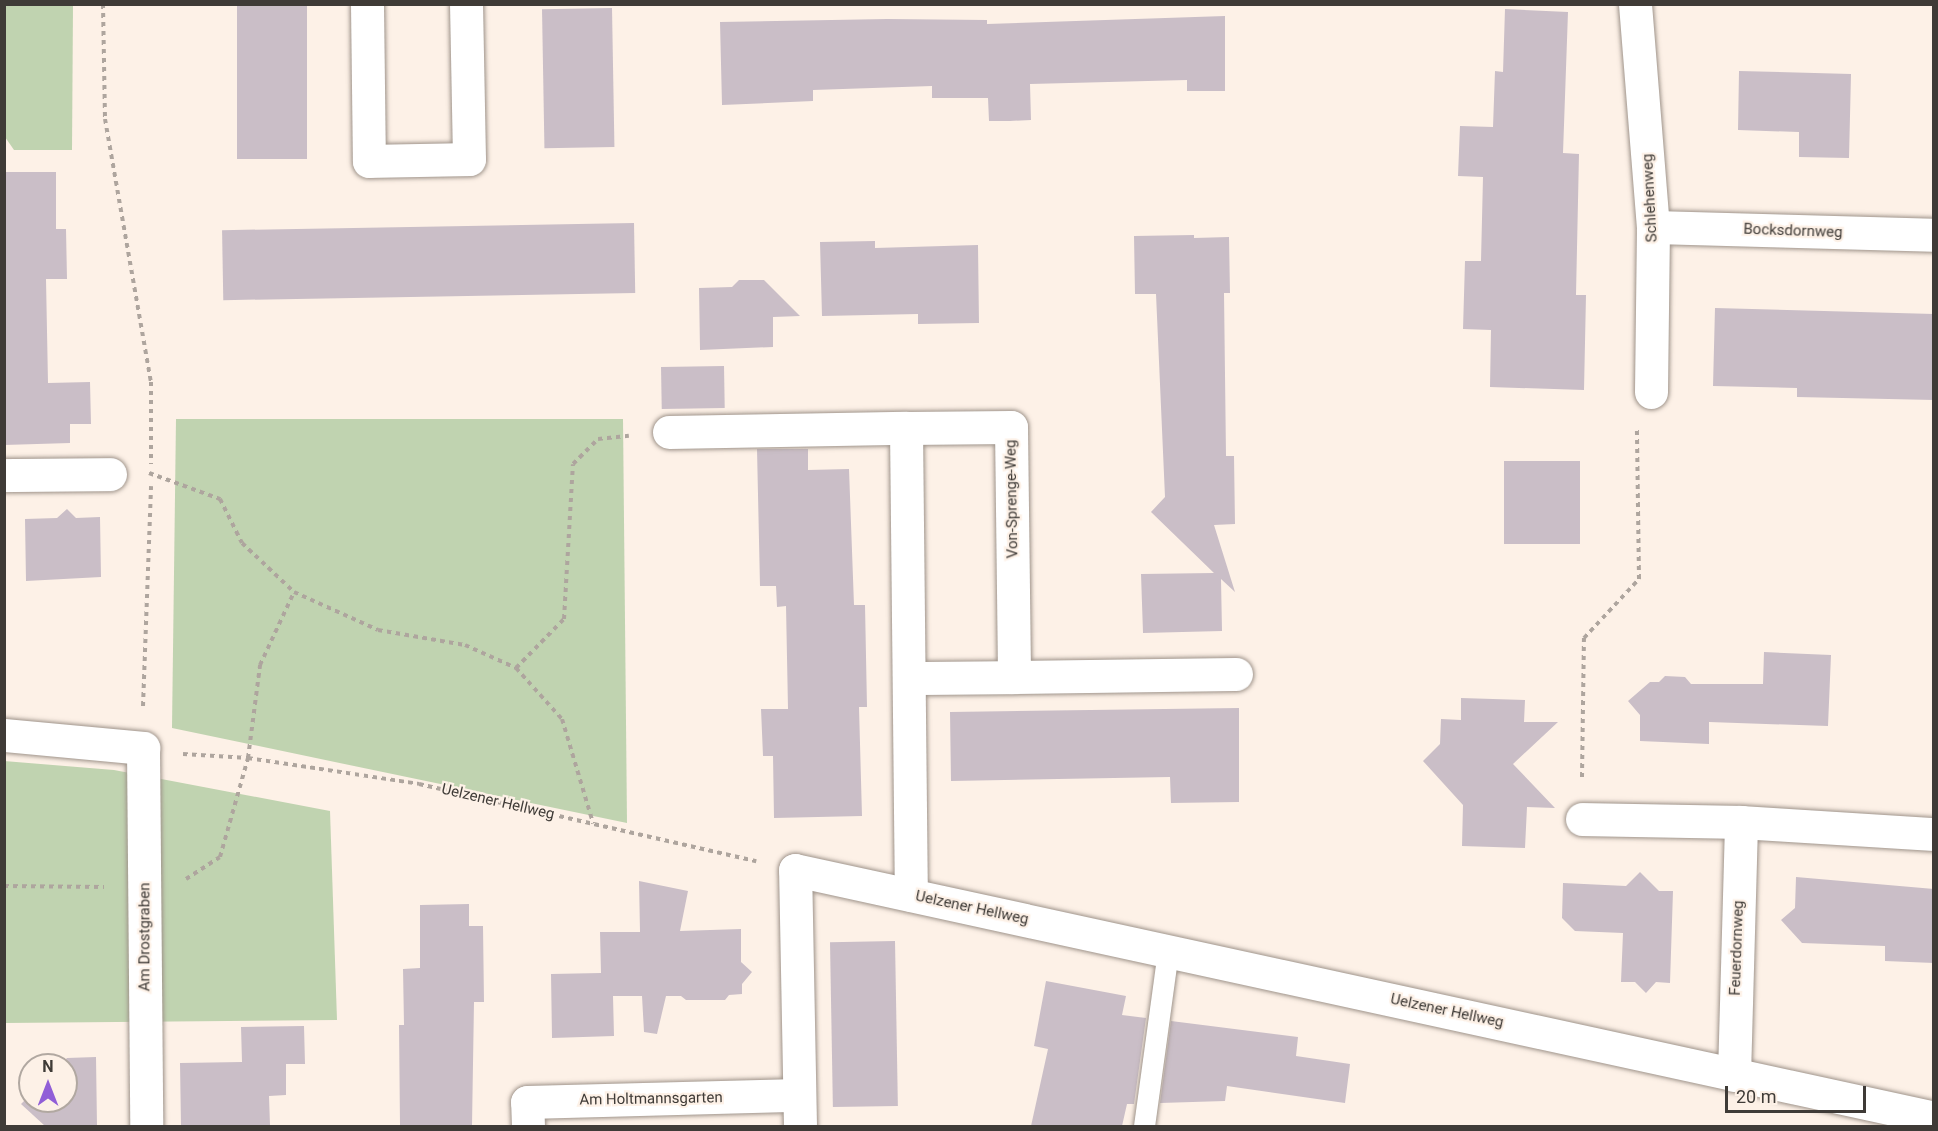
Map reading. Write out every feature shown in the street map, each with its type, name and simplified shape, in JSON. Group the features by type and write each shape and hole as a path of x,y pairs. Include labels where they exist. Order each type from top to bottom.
{"street":[{"path":"367,4 369,161 469,159 466,4"},
{"name":"Schlehenweg","path":"1635,4 1653,227 1651,392"},
{"name":"Bocksdornweg","path":"1653,227 1934,235"},
{"name":"Von-Sprenge-Weg","path":"669,432 1011,427 1014,676"},
{"path":"906,428 912,895"},
{"path":"4,475 110,474"},
{"path":"909,678 1236,674"},
{"path":"4,735 143,748"},
{"name":"Am Drostgraben","path":"143,748 146,1126"},
{"path":"1582,819 1741,822 1934,834"},
{"name":"Feuerdornweg","path":"1734,1074 1741,822"},
{"name":"Uelzener Hellweg","path":"795,870 1934,1118"},
{"name":"Am Holtmannsgarten","path":"528,1126 527,1102 800,1111 795,870"}],"lane":[{"path":"1144,1126 1168,950"}],"path":[{"path":"103,4 105,119 151,382 151,473 143,748"},
{"path":"1582,819 1584,638 1639,579 1637,427 1651,392"},
{"path":"516,668 564,619 573,464 598,439 669,432"},
{"path":"151,473 220,499 242,543 294,592 378,630 465,645 516,668 562,719 593,823"},
{"path":"4,886 145,887 189,878 220,857 248,758 260,665 294,592"},
{"name":"Uelzener Hellweg","path":"143,748 248,758 418,784 795,870"}],"green space":[{"path":"4,5 73,5 72,150 14,150 5,137"},
{"path":"176,419 623,419 627,823 172,728"},
{"path":"4,761 114,770 330,811 337,1020 5,1023"}],"building":[{"path":"237,4 307,4 307,159 237,159"},
{"path":"612,8 614,147 544,148 542,9"},
{"path":"1505,9 1568,12 1563,153 1579,154 1576,295 1586,295 1584,390 1490,387 1491,330 1463,329 1465,261 1481,261 1483,177 1458,176 1460,126 1493,127 1495,71 1503,72"},
{"path":"1225,16 1225,91 1187,91 1187,80 1030,84 1031,120 1010,121 989,121 988,98 932,98 932,86 813,90 813,101 722,105 720,22 887,19 987,20 987,24"},
{"path":"1739,71 1851,74 1849,158 1799,157 1799,132 1738,130"},
{"path":"4,172 56,172 56,229 66,229 67,279 46,279 48,383 90,382 91,424 70,424 70,443 4,445"},
{"path":"634,223 635,293 223,300 222,230"},
{"path":"1194,235 1194,238 1229,237 1230,293 1224,293 1226,456 1234,456 1235,524 1214,525 1235,592 1221,579 1222,631 1143,633 1141,574 1214,573 1151,512 1165,497 1156,294 1135,294 1134,236"},
{"path":"875,241 875,248 978,245 979,323 918,324 918,314 822,316 820,242"},
{"path":"739,280 764,280 800,316 773,317 773,347 700,350 699,288 732,287"},
{"path":"1715,308 1934,314 1934,400 1797,397 1797,388 1713,386"},
{"path":"724,366 725,408 662,409 661,367"},
{"path":"757,449 808,449 808,470 849,469 854,605 865,605 867,707 859,707 862,816 774,818 773,756 763,756 761,709 788,709 786,606 777,607 776,586 760,586"},
{"path":"1504,461 1580,461 1580,544 1504,544"},
{"path":"67,509 76,518 100,517 101,577 26,581 25,519 57,518"},
{"path":"1764,652 1831,655 1828,726 1709,722 1709,744 1640,741 1640,715 1628,701 1650,682 1659,682 1665,676 1685,677 1691,684 1763,684"},
{"path":"1461,698 1525,700 1524,722 1558,722 1513,764 1555,808 1527,807 1525,848 1462,846 1463,805 1423,761 1440,744 1441,719 1461,720"},
{"path":"1239,708 1239,802 1171,803 1170,777 951,781 950,712"},
{"path":"1640,872 1659,891 1673,891 1670,983 1656,982 1646,993 1635,982 1621,982 1623,933 1575,931 1562,918 1563,883 1626,886"},
{"path":"1796,877 1934,889 1934,963 1885,961 1885,946 1802,943 1781,920 1795,908"},
{"path":"639,881 688,891 680,931 741,929 741,962 752,972 742,984 742,994 729,995 725,1000 686,1000 681,996 666,996 657,1034 644,1032 642,996 613,996 614,1036 552,1038 551,974 601,973 600,932 640,932"},
{"path":"469,904 469,926 483,926 484,1002 474,1002 472,1126 400,1126 399,1025 404,1025 403,969 420,968 420,905"},
{"path":"895,941 898,1106 833,1107 830,942"},
{"path":"1046,981 1126,996 1122,1015 1146,1018 1134,1104 1127,1104 1122,1126 1031,1126 1048,1049 1034,1046"},
{"path":"1171,1021 1298,1037 1296,1056 1350,1064 1345,1103 1227,1086 1225,1101 1160,1103"},
{"path":"304,1026 305,1064 286,1064 286,1095 269,1096 270,1125 181,1126 180,1063 242,1062 241,1027"},
{"path":"96,1057 97,1126 45,1126 31,1113 78,1113 78,1058"}]}
